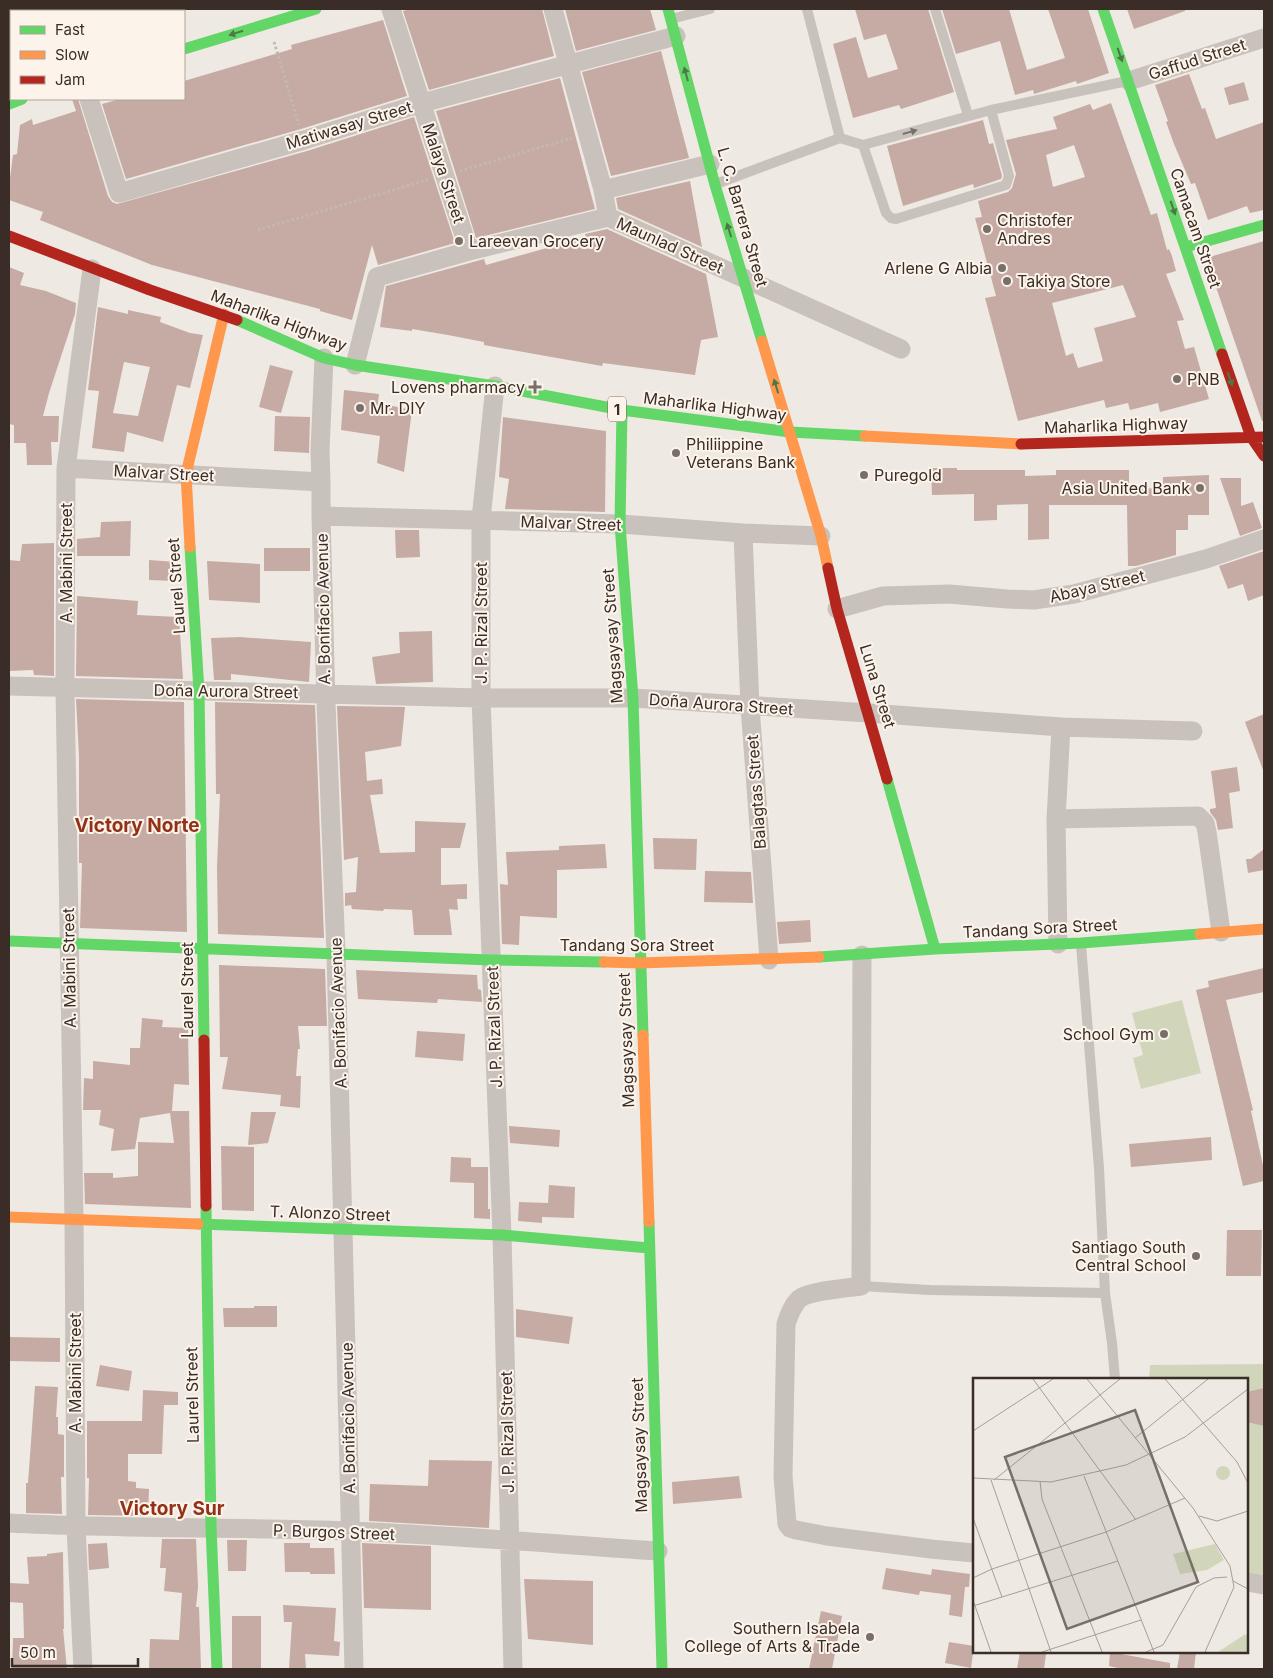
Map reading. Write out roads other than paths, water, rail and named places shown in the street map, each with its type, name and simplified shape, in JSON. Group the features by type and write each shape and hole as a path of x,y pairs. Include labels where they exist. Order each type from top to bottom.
{"street":[{"path":"185,48 267,16 316,9"},
{"name":"Malaya Street","path":"391,9 469,252"},
{"name":"Maunlad Street","path":"553,9 603,190 608,217 901,349"},
{"name":"Camacam Street","path":"1104,9 1138,78 1251,437 1264,456"},
{"name":"Matiwasay Street","path":"89,100 119,193 304,140 422,103 568,65 671,21"},
{"name":"L. C. Barrera Street","path":"671,21 715,185 790,432"},
{"name":"Gaffud Street","path":"1138,78 1264,38"},
{"path":"603,190 710,164"},
{"name":"Camacam Street","path":"1174,180 1190,246 1226,329"},
{"path":"355,365 377,277 608,217"},
{"path":"1190,246 1264,225"},
{"name":"Maharlika Highway","path":"9,236 92,269 224,314 324,358 355,365 495,386 622,410 790,432 1025,444 1264,436"},
{"name":"A. Mabini Street","path":"83,1669 76,1527 74,1219 65,688 66,468 92,269"},
{"name":"Laurel Street","path":"217,1669 211,1527 205,1224 199,691 186,474 224,314"},
{"name":"A. Bonifacio Avenue","path":"324,358 320,451 325,693 336,953 354,1669"},
{"name":"J. P. Rizal Street","path":"495,386 481,519 481,698 502,1235 513,1669"},
{"name":"Magsaysay Street","path":"622,410 620,524 633,698 662,1669"},
{"name":"Luna Street","path":"790,432 821,536 837,609 869,713 935,949"},
{"name":"Malvar Street","path":"66,468 321,482"},
{"name":"Malvar Street","path":"321,516 620,524 743,533 821,536"},
{"name":"Balagtas Street","path":"743,533 750,707 769,960"},
{"name":"Abaya Street","path":"837,609 883,596 942,594 1034,600 1074,594 1206,559 1264,539"},
{"name":"Doña Aurora Street","path":"9,686 481,698 633,698 1061,727 1193,731"},
{"path":"1058,944 1056,819 1061,727"},
{"path":"1056,819 1198,816 1205,823 1207,832 1221,932"},
{"name":"Tandang Sora Street","path":"9,941 491,960 640,963 769,960 862,955 935,949 1058,944 1264,929"},
{"path":"862,955 861,1286 811,1294 800,1298 792,1309 786,1324 783,1476 787,1524 790,1528 796,1530 827,1536 930,1549 973,1552"},
{"name":"T. Alonzo Street","path":"9,1217 502,1235 649,1248"},
{"name":"P. Burgos Street","path":"9,1523 76,1527 211,1527 350,1531 658,1551"},
{"path":"1248,1582 1264,1585"}],"lane":[{"path":"671,21 710,9"},
{"path":"807,9 840,138"},
{"path":"935,9 968,115"},
{"path":"715,185 840,138 863,146 968,115 1138,78"},
{"path":"863,146 886,213 891,218 896,219 1001,187 1008,182 1009,176 991,110"},
{"path":"1081,942 1099,1168 1105,1293 1115,1378"},
{"path":"861,1286 930,1290 1105,1293"}],"place":[{"name":"Christofer Andres","path":"987,229"},
{"name":"Lareevan Grocery","path":"459,241"},
{"name":"Arlene G Albia","path":"1002,268"},
{"name":"Takiya Store","path":"1007,281"},
{"name":"PNB","path":"1177,379"},
{"name":"Lovens pharmacy","path":"535,387"},
{"name":"Mr. DIY","path":"360,408"},
{"name":"Philiippine Veterans Bank","path":"676,453"},
{"name":"Puregold","path":"864,475"},
{"name":"Asia United Bank","path":"1200,488"},
{"name":"School Gym","path":"1164,1034"},
{"name":"Santiago South Central School","path":"1196,1256"},
{"name":"Southern Isabela College of Arts & Trade","path":"870,1637"}],"district":[{"name":"Victory Norte","path":"137,825"},
{"name":"Victory Sur","path":"172,1508"}]}
